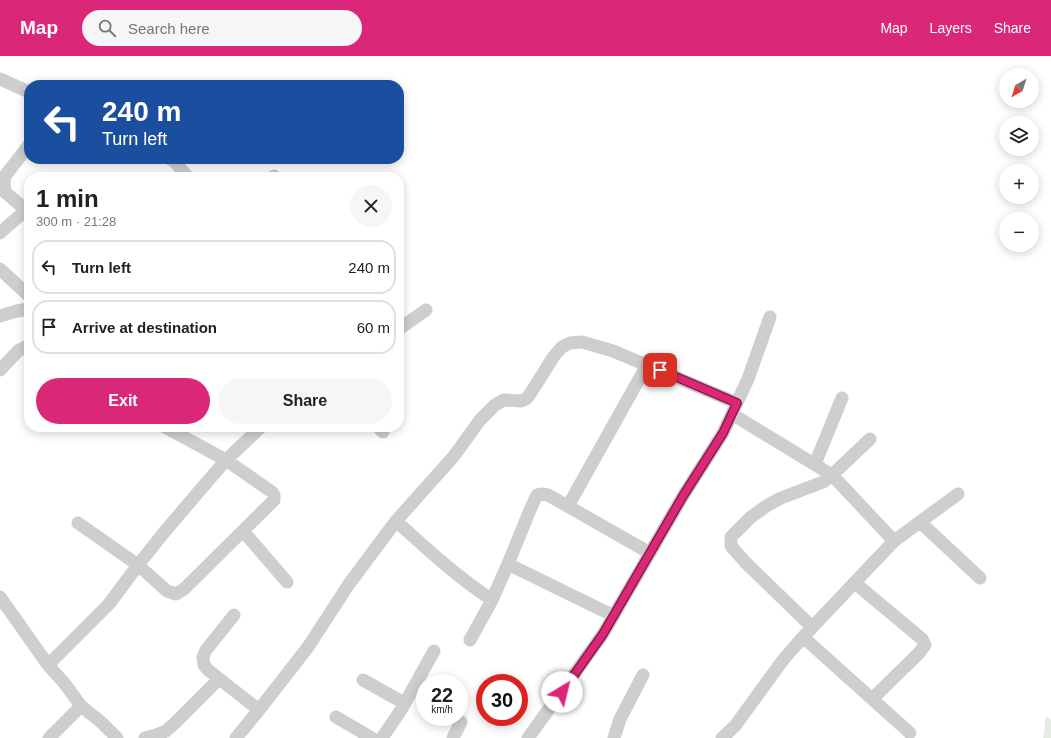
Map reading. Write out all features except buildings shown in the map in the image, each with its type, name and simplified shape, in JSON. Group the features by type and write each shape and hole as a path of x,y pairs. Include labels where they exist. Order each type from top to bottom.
{"street":[{"path":"0,79 24,90"},
{"path":"24,151 5,176 4,183 5,192 24,208"},
{"path":"177,164 184,172"},
{"path":"0,233 24,214"},
{"path":"0,269 24,291"},
{"path":"0,316 24,309"},
{"path":"404,325 426,310"},
{"path":"528,738 603,634 683,496 723,433 748,379 770,317"},
{"path":"236,738 308,647 349,584 396,521 454,456 480,420 495,405 504,400 526,399 554,356 562,347 570,343 582,342 613,351 647,365 734,408 832,475 894,541"},
{"path":"0,370 18,350 24,347"},
{"path":"568,506 647,365"},
{"path":"814,464 842,398"},
{"path":"78,523 138,565 167,591 176,594 184,590 274,500 274,495 272,492 226,460 173,432"},
{"path":"48,665 109,604 171,524 226,460 256,432"},
{"path":"870,439 823,482 781,498 751,517 731,537 731,546 807,632 872,699 910,734"},
{"path":"730,736 783,660 807,632 894,541 958,494"},
{"path":"470,640 492,600 537,495 548,495 650,553"},
{"path":"396,521 451,570 492,600"},
{"path":"920,522 980,578"},
{"path":"243,531 287,582"},
{"path":"508,564 614,616"},
{"path":"855,583 922,639 924,645 919,653 872,699"},
{"path":"0,598 48,665 65,684 81,706 101,722 117,738"},
{"path":"234,614 206,650 203,657 204,665 219,679 259,710"},
{"path":"382,738 401,710 434,651"},
{"path":"614,738 620,719 643,675"},
{"path":"145,738 166,731 219,679"},
{"path":"363,680 404,703"},
{"path":"49,738 81,706"},
{"path":"336,717 372,738"},
{"path":"453,738 459,726"}],"green space":[{"path":"1046,716 1051,720 1051,738 1043,738"}],"route":[{"path":"562,692 603,634 683,496 723,433 737,403 660,370"}]}
